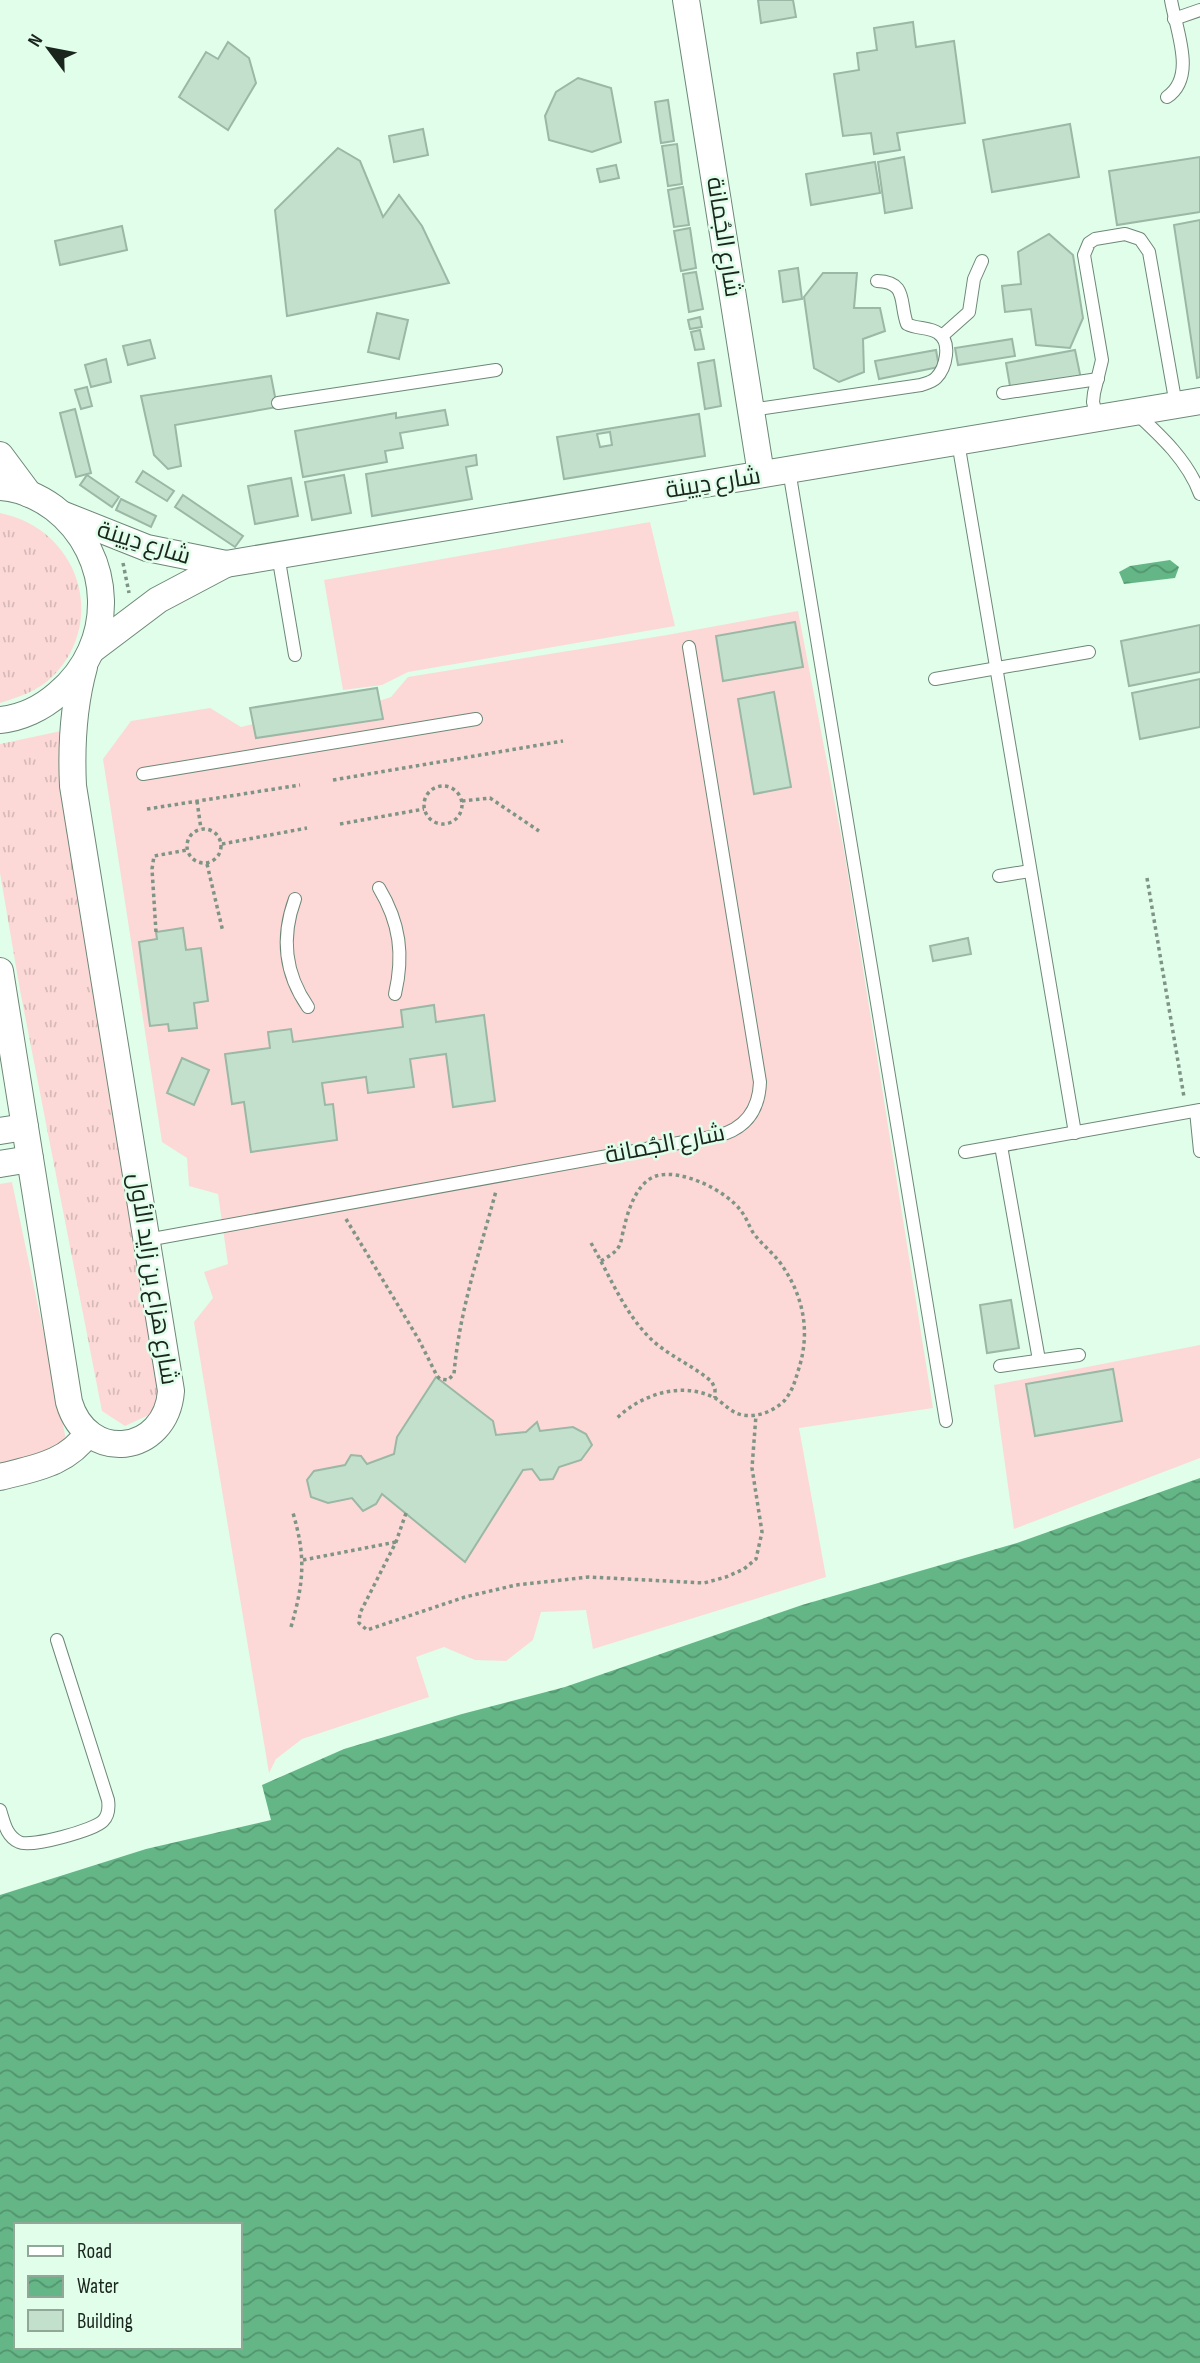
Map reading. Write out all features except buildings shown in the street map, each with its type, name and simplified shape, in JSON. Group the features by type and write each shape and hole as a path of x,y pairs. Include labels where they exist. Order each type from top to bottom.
{"street":[{"name":"شارع الجُمانة","path":"686,0 761,474"},
{"name":"شارع دِيينة","path":"0,720 30,712 51,701 69,686 89,658 137,615 180,587 226,564 1188,403"},
{"path":"0,455 29,494"},
{"path":"0,487 29,494 64,516"},
{"name":"شارع دِيينة","path":"64,516 121,540 173,555 226,564"},
{"name":"شارع هزاع بن زايد الأول","path":"64,516 80,533 92,554 100,577 100,626 76,696 72,726 74,786 172,1391 161,1423 144,1438 134,1442 110,1444 88,1433"},
{"path":"0,971 13,1129 30,1158 69,1402 73,1414 88,1433 74,1450 56,1462 0,1477"},
{"path":"0,1164 30,1158"}],"lane":[{"path":"1167,97 1179,86 1184,70 1171,0"},
{"path":"1174,19 1200,10"},
{"path":"1097,418 1093,402 1102,360 1084,255 1095,239 1125,234 1140,239 1149,252 1188,403"},
{"path":"942,336 969,313 974,279 982,261"},
{"path":"751,410 929,383 942,371 945,343 942,336 936,331 908,326 897,286 892,282 877,281"},
{"path":"278,403 496,370"},
{"path":"1003,393 1098,379"},
{"path":"1136,412 1160,435 1187,468 1200,494"},
{"path":"957,442 1075,1133"},
{"path":"789,470 946,1421"},
{"path":"278,555 296,655"},
{"name":"شارع الجُمانة","path":"147,1240 728,1133 746,1122 757,1104 760,1082 689,647"},
{"path":"935,679 1089,652"},
{"path":"143,774 476,719"},
{"path":"999,876 1030,871"},
{"path":"379,888 392,912 400,939 400,967 395,994"},
{"path":"295,899 287,926 287,955 294,983 308,1007"},
{"path":"965,1152 1194,1111 1200,1151"},
{"path":"1001,1146 1039,1360"},
{"path":"1000,1366 1079,1355"},
{"path":"0,1810 8,1832 19,1842 26,1844 39,1843 94,1826 107,1815 108,1800 57,1640"}],"path":[{"path":"121,540 131,603 137,615"},
{"path":"332,780 563,741"},
{"path":"147,809 300,785"},
{"path":"443,786 452,788 462,801 457,817 442,824 428,817 424,809 424,800 428,793 443,786"},
{"path":"462,801 490,798 539,831"},
{"path":"197,801 201,829"},
{"path":"340,824 424,809"},
{"path":"222,845 307,828"},
{"path":"201,829 215,832 222,845 218,857 207,863 194,861 187,850 190,836 201,829"},
{"path":"156,932 152,869 154,856 187,850"},
{"path":"207,863 223,932"},
{"path":"1147,878 1194,1111"},
{"path":"601,1261 616,1251 620,1244 632,1204 646,1181 665,1174 687,1178 730,1199 741,1210 755,1234 786,1270 801,1304 805,1323 802,1359 794,1385 778,1406 757,1415 736,1413 715,1398 693,1391 665,1392 639,1401 617,1418"},
{"path":"338,1205 419,1340 437,1376 448,1380 454,1374 458,1332 500,1175"},
{"path":"591,1243 624,1303 646,1334 665,1351 712,1382 715,1398"},
{"path":"406,1513 396,1542 360,1613 359,1623 367,1630 465,1597 516,1585 589,1577 704,1583 726,1577 744,1569 756,1559 761,1546 762,1532 752,1468 757,1415"},
{"path":"291,1627 300,1594 303,1560 293,1513"},
{"path":"303,1560 396,1542"}],"green space":[{"path":"0,513 27,522 49,537 65,556 76,579 81,603 79,629 70,653 53,676 35,690 0,703"},
{"path":"650,522 675,626 408,672 382,685 343,690 324,580"},
{"path":"798,611 845,856 933,1408 799,1428 826,1577 593,1649 586,1610 541,1612 533,1640 506,1661 475,1660 444,1647 416,1657 429,1697 302,1739 276,1759 269,1773 194,1322 213,1298 204,1272 228,1264 218,1194 189,1186 187,1158 162,1142 103,759 131,721 210,708 241,727 253,724 256,738 382,720 379,701 391,697 408,677","holes":["795,622 802,667 724,681 716,636","774,692 791,787 754,794 738,699","182,928 186,950 208,1001 194,1003 197,1028 169,1031 139,942 157,939 157,932","433,1005 436,1022 484,1016 495,1101 446,1054 410,1059 413,1087 369,1093 366,1077 322,1083 325,1105 333,1104 337,1140 251,1151 244,1102 233,1104 226,1054 270,1048 268,1032 291,1029 293,1042 403,1027 401,1010","182,1058 209,1070 193,1105 167,1093","436,1378 493,1421 496,1435 526,1432 537,1423 540,1431 576,1429 587,1437 592,1445 581,1460 559,1467 540,1480 532,1469 523,1470 465,1561 382,1494 376,1504 364,1511 352,1498 328,1503 311,1497 307,1480 314,1471 345,1465 352,1455 361,1456 367,1464 394,1454 397,1437"]},
{"path":"61,731 164,1381 153,1413 125,1426 102,1411 20,990 0,873 0,744"},
{"path":"12,1182 68,1449 0,1464 0,1184"},
{"path":"1200,1345 1200,1458 1014,1529 994,1385","holes":["1113,1369 1122,1421 1035,1435 1027,1384"]}],"water":[{"path":"1170,560 1179,567 1175,578 1124,584 1119,572 1130,566"},
{"path":"1200,1478 1200,2363 0,2363 0,1895 146,1849 271,1820 262,1785 344,1749 565,1687 802,1605 1017,1543"}]}
